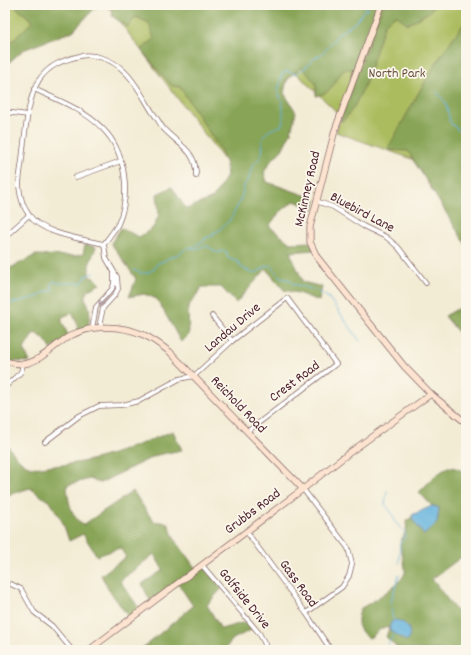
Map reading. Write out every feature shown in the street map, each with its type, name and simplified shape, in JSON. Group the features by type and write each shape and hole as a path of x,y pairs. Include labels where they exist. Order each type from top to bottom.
{"street":[{"name":"McKinney Road","path":"381,5 335,130 310,227 310,242 317,257 404,366 431,394 466,423"},
{"path":"104,244 47,229 29,215 22,200 19,185 28,115 34,89 39,79 55,64 84,55 101,57 124,70 164,128 190,153 196,166 196,176"},
{"path":"34,89 88,116 104,129 114,144 121,161 125,183 124,203 118,224 104,244 106,258 117,277 118,289 100,314 100,322 102,327"},
{"path":"5,112 28,115"},
{"path":"76,176 121,161"},
{"name":"Bluebird Lane","path":"316,201 333,207 363,226 390,240 398,247 426,283"},
{"path":"5,239 9,233 29,215"},
{"path":"92,329 96,307 112,289 114,284 114,273"},
{"name":"Landau Drive","path":"194,376 232,341 286,298 336,364"},
{"path":"212,316 232,341"},
{"name":"Reichold Road","path":"24,364 41,357 70,336 102,327 118,327 145,335 170,352 303,489 348,548 352,564 349,576 342,587 306,613"},
{"path":"5,361 24,364 21,372 5,387"},
{"name":"Crest Road","path":"248,431 336,364"},
{"path":"45,442 79,416 99,406 122,405 139,401 179,379 194,376"},
{"name":"Grubbs Road","path":"89,650 349,453 431,394"},
{"name":"Gass Road","path":"246,532 306,613 331,650"},
{"name":"Golfside Drive","path":"202,565 259,633 265,644 263,650"},
{"path":"11,584 21,589 34,612 50,624 72,650"}],"green space":[{"path":"5,5 74,5 5,57"},
{"path":"13,5 101,5 95,8 73,31 23,50 5,66 5,48 33,21"},
{"path":"103,5 381,5 357,70 346,69 331,89 316,96 316,84 302,67 287,79 284,93 296,112 291,132 282,150 271,161 264,172 267,182 316,199 314,209 294,201 279,213 269,226 290,243 310,242 314,250 290,252 303,282 322,287 319,301 298,293 284,290 266,269 236,303 221,287 202,287 188,307 189,335 181,342 157,299 144,294 129,297 136,279 111,243 121,228 139,237 153,228 159,215 157,194 172,187 186,209 213,198 227,176 226,165 221,151 180,87 172,86 141,50 154,39 149,23 136,17 128,27 112,16 112,10"},
{"name":"North Park","path":"107,5 466,5 466,235 412,159 336,132 341,116 295,72 280,88 243,185"},
{"path":"383,5 435,5 428,13 408,24 396,15 385,23 366,82 354,107 344,120 340,121"},
{"path":"466,21 466,245 408,151 387,150 434,67 454,36"},
{"path":"85,245 96,247 89,265 89,276 96,279 100,284 88,290 85,298 89,306 90,314 87,330 78,333 77,323 72,313 62,317 62,322 69,337 51,349 40,336 34,333 24,349 30,362 5,361 5,278 8,269 36,255 75,256 83,254"},
{"path":"466,304 466,342 445,316"},
{"path":"466,342 466,360 462,357"},
{"path":"173,431 182,450 157,455 100,483 90,479 67,485 70,507 75,517 83,525 133,491 153,521 168,523 174,538 196,569 202,565 222,588 207,605 221,629 245,622 253,629 233,639 224,650 140,650 193,606 178,583 151,603 142,584 163,570 154,554 120,581 141,611 130,619 109,590 101,575 126,557 120,548 97,556 83,534 69,541 63,523 51,503 30,488 5,496 5,446 7,445 24,464 28,466 39,467 63,465 96,459"},
{"path":"448,467 453,467 466,474 466,557 464,555 432,579 466,624 466,650 422,650 398,648 386,637 389,628 385,627 369,638 359,628 358,617 361,608 379,597 403,577 405,570 400,545 406,532 406,521 412,517 424,535 437,523 439,508 432,506 419,492 435,476"}],"water":[{"path":"432,506 439,508 437,523 424,535 413,520 412,515"},
{"path":"396,620 408,627 410,633 408,640 406,641 389,629 391,622"}],"waterway":[{"path":"134,270 140,273 147,273 153,270 158,263 177,255 189,247 192,248 204,241 205,238 213,236 213,233 220,230 229,221 239,203 244,185 248,180 253,165 260,158 263,137 270,130 281,126 283,121 282,102 278,92 282,74 286,71 295,74 305,68 312,60 324,52 339,33 353,24 363,11 369,9 362,5"},
{"path":"437,92 446,103 450,122 458,130 466,132"},
{"path":"192,248 196,250 207,246 217,253 226,251 228,258 238,262 241,267 252,273 256,273 271,265 281,278 290,280 293,284 318,291 329,298 360,341"},
{"path":"5,307 9,304 40,296 42,293 53,290 51,284 55,281 58,283 82,283 87,275 94,273"},
{"path":"387,491 385,504 396,523 405,533 405,537 400,543 399,563"},
{"path":"394,621 391,601 399,575"},
{"path":"386,650 390,640 395,634"}]}
